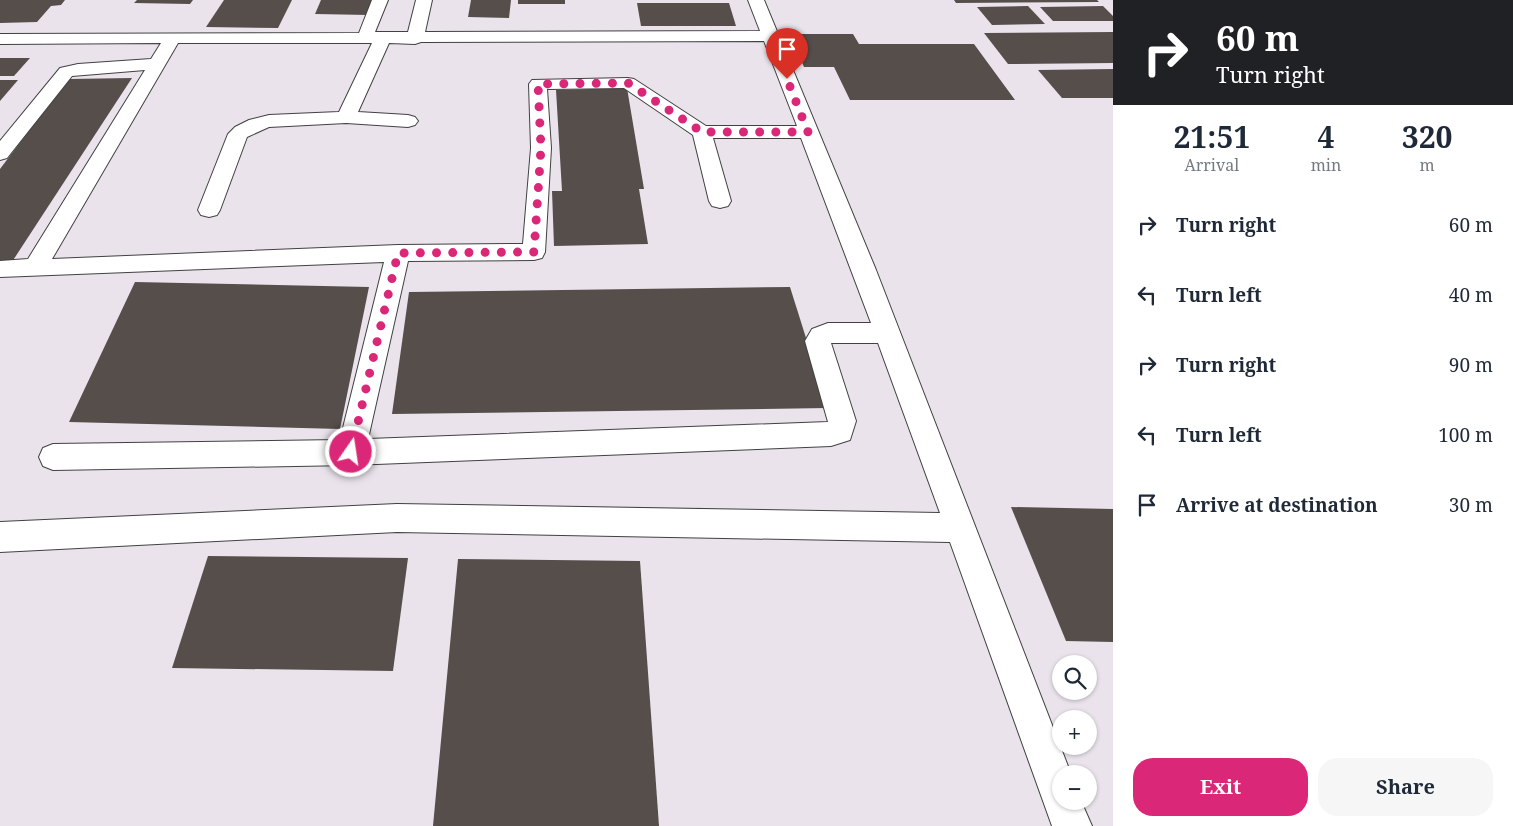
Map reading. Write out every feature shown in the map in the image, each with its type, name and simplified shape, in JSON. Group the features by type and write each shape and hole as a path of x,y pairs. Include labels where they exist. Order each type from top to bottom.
{"street":[{"path":"346,117 374,38 380,0"},
{"path":"415,38 424,0"},
{"path":"756,0 887,333 1052,773"},
{"path":"0,39 770,36"},
{"path":"35,268 172,39"},
{"path":"0,154 66,72 78,69 157,64"},
{"path":"0,269 398,253 534,252 541,148 538,84 628,83 702,132 808,132"},
{"path":"209,210 238,134 243,130 269,121 346,117 408,121"},
{"path":"702,132 720,201"},
{"path":"351,452 398,253"},
{"path":"53,457 351,452 831,434 840,431 842,421 818,341 821,336 828,333 887,333"},
{"path":"0,537 397,518 960,528"},
{"path":"1066,810 1072,826"}],"shaded area":[{"path":"0,0 1113,0 1113,826 0,826"}],"building":[{"path":"0,0 65,0 61,5 51,6 37,22 0,23"},
{"path":"137,0 193,0 190,4 134,3"},
{"path":"224,0 292,0 278,28 206,27"},
{"path":"321,0 375,0 369,15 315,14"},
{"path":"471,0 511,0 509,18 468,17"},
{"path":"518,0 565,0 565,4 518,4"},
{"path":"954,0 1097,0 1099,2 956,3"},
{"path":"637,3 729,3 736,26 641,26"},
{"path":"1028,6 1045,24 992,25 977,7"},
{"path":"1103,6 1113,16 1113,21 1053,21 1040,7"},
{"path":"1113,32 1113,63 1008,64 984,33"},
{"path":"790,34 853,34 859,44 974,44 1015,100 850,100 834,67 804,67"},
{"path":"0,58 30,58 14,76 0,76"},
{"path":"1113,69 1113,98 1062,98 1038,70"},
{"path":"132,78 8,268 0,268 0,169 68,79"},
{"path":"0,80 18,80 0,101"},
{"path":"627,88 644,189 639,189 648,244 554,246 552,191 562,191 556,90"},
{"path":"135,282 369,287 340,429 69,422"},
{"path":"790,287 828,408 392,414 409,292"},
{"path":"1011,507 1113,509 1113,642 1066,641"},
{"path":"208,556 408,558 393,671 172,668"},
{"path":"458,559 640,561 659,826 433,826"}],"route":[{"path":"351,452 398,253 534,252 541,148 538,125 538,84 628,83 702,132 808,132 787,79"}]}
